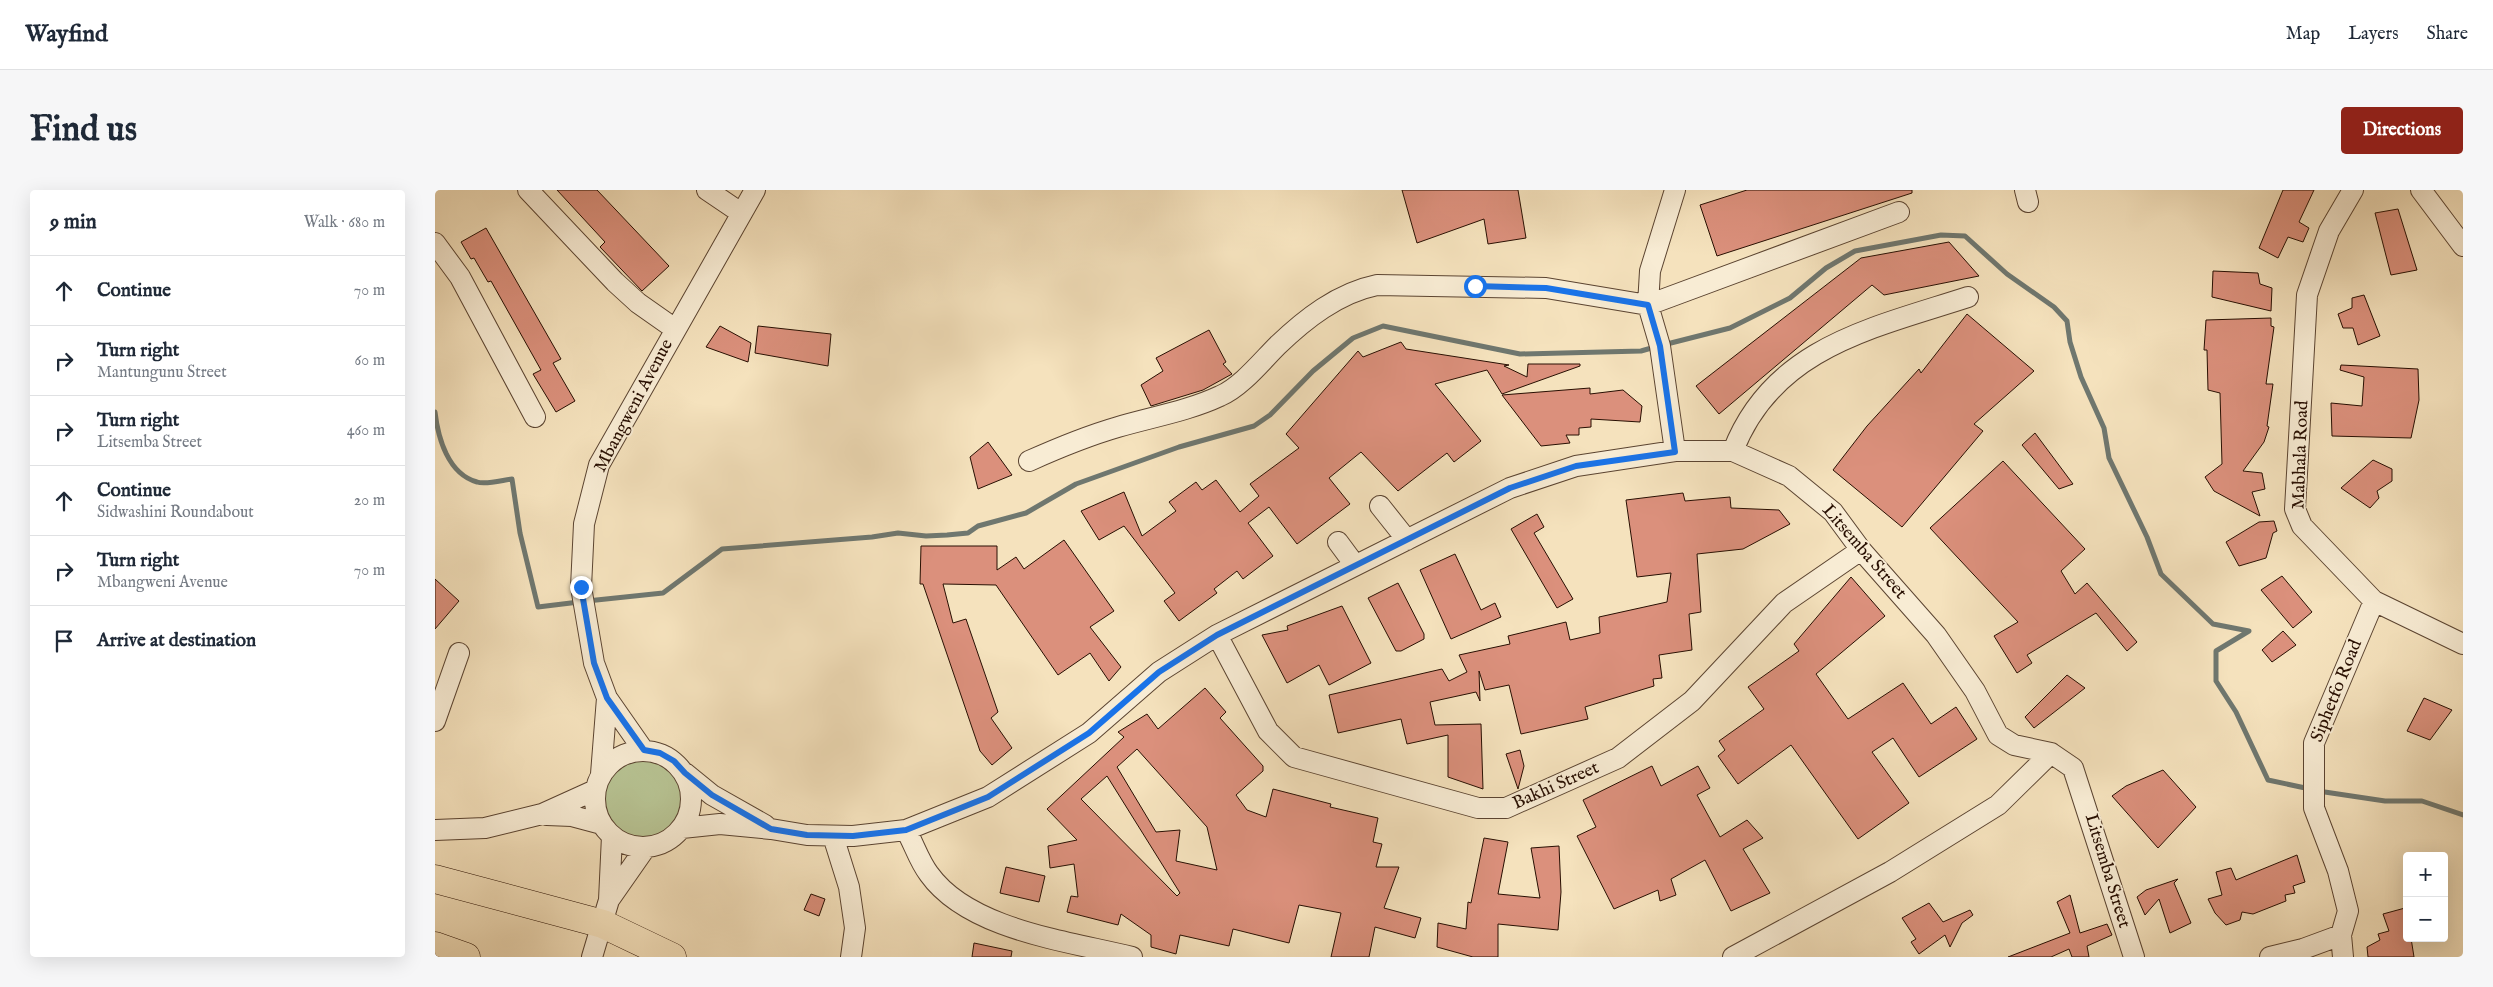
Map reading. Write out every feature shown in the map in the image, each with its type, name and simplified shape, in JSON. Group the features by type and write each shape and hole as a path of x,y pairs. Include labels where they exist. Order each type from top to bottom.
{"highway":[{"path":"435,879 606,912 672,957"},
{"path":"435,946 466,957"}],"street":[{"path":"528,190 615,282 638,303 675,329"},
{"path":"707,190 741,213"},
{"name":"Mbangweni Avenue","path":"644,750 607,698 594,663 581,587 584,524 599,466 755,190"},
{"path":"1675,190 1650,271 1648,305 1660,346 1675,452"},
{"name":"Mabhala Road","path":"2353,190 2329,231 2307,294 2305,358 2295,509 2302,526 2374,601 2463,644"},
{"path":"2421,190 2463,246"},
{"path":"1029,461 1089,435 1222,396 1257,368 1302,324 1323,308 1356,289 1377,285 1546,288 1648,305 1899,212"},
{"path":"435,243 461,277 535,417"},
{"path":"1733,451 1740,433 1759,402 1781,379 1849,336 1881,323 1968,297"},
{"name":"Litsemba Street","path":"683,828 720,824 807,835 833,836 853,836 906,830 988,797 1089,733 1159,672 1217,635 1510,488 1576,466 1675,452 1733,451 1789,476 1833,512 1861,550 1936,635 1975,691 1998,735 2014,745 2051,753 2073,768 2134,957"},
{"path":"1380,506 1407,540"},
{"path":"1338,542 1355,565"},
{"name":"Bakhi Street","path":"1217,635 1268,731 1294,757 1478,808 1506,808 1618,758 1692,701 1784,603 1861,550"},
{"name":"Siphetfo Road","path":"2343,957 2341,935 2348,911 2339,871 2315,808 2314,743 2374,601"},
{"path":"435,721 459,653"},
{"name":"Mbangweni Avenue","path":"598,782 607,698"},
{"path":"435,830 485,828 542,814 598,782 612,762 627,753 644,750 660,753 674,761 685,773 691,787 692,801 689,815 683,828 672,838 660,845 646,848 634,847 607,830 572,816 542,814"},
{"path":"1733,957 1890,872 1998,805 2051,753"},
{"name":"Litsemba Street","path":"685,773 712,795 771,829"},
{"path":"598,782 595,808 607,830 606,912"},
{"path":"906,830 929,874 956,902 997,924 1132,957"},
{"path":"833,836 849,887 855,928 851,957"},
{"path":"592,957 606,912 646,848"},
{"path":"2270,957 2303,949 2341,935"}],"green space":[{"path":"642,758 658,761 671,770 680,783 683,799 680,815 671,828 658,837 642,840 626,837 613,828 604,815 601,799 604,783 613,770 626,761"}],"building":[{"path":"557,190 597,190 669,266 642,291 600,247 605,242"},
{"path":"1402,190 1518,190 1526,238 1488,244 1484,219 1417,243"},
{"path":"1747,190 1912,190 1912,193 1717,256 1700,205"},
{"path":"2283,190 2314,190 2299,222 2309,228 2303,242 2288,237 2278,258 2259,248"},
{"path":"2398,209 2417,270 2391,275 2375,213"},
{"path":"486,228 561,359 553,363 575,401 556,412 533,374 541,370 491,281 488,282 474,258 471,259 461,242"},
{"path":"1949,242 1979,276 1884,295 1872,285 1719,414 1696,386 1861,258"},
{"path":"2213,271 2258,273 2260,284 2272,288 2271,311 2212,297"},
{"path":"2364,295 2380,336 2358,345 2353,328 2343,328 2338,314 2352,308 2352,298"},
{"path":"1967,314 2034,371 1974,424 1983,431 1902,527 1833,470 1867,426 1919,369 1921,373"},
{"path":"2271,318 2271,326 2274,327 2266,384 2273,384 2267,426 2269,427 2264,442 2243,471 2262,473 2265,489 2252,492 2260,516 2214,491 2205,477 2222,464 2220,393 2208,390 2207,350 2204,350 2206,320"},
{"path":"720,326 751,343 748,362 706,347"},
{"path":"758,326 831,334 828,366 755,353"},
{"path":"1209,330 1226,362 1223,364 1232,374 1203,390 1151,406 1141,385 1163,371 1156,358"},
{"path":"1401,342 1406,349 1509,365 1504,366 1527,377 1528,364 1580,364 1580,366 1502,394 1487,370 1435,384 1481,441 1454,462 1447,453 1398,491 1361,452 1329,478 1350,504 1297,544 1269,507 1248,523 1273,556 1243,579 1237,571 1214,589 1217,593 1179,621 1164,601 1175,593 1124,526 1099,540 1081,511 1124,492 1142,536 1176,511 1169,502 1196,482 1202,490 1216,480 1240,512 1259,496 1250,484 1299,448 1286,434 1358,351 1363,357"},
{"path":"2341,365 2418,369 2419,400 2411,438 2332,436 2331,403 2362,406 2364,377 2340,370"},
{"path":"1590,388 1590,394 1623,390 1642,406 1640,422 1591,419 1591,427 1579,428 1579,435 1566,435 1570,443 1541,446 1502,395"},
{"path":"2035,433 2073,484 2059,489 2022,445"},
{"path":"988,442 1012,475 978,489 970,457"},
{"path":"2373,460 2392,469 2392,481 2377,491 2379,498 2370,508 2341,488"},
{"path":"2003,461 2085,549 2061,571 2075,594 2087,583 2137,642 2127,651 2096,613 2027,655 2032,663 2017,673 1994,636 2018,622 1930,528"},
{"path":"1683,493 1685,501 1730,497 1731,508 1779,510 1790,524 1743,549 1697,554 1701,612 1689,614 1692,650 1659,655 1662,678 1653,679 1654,686 1585,707 1588,719 1521,734 1509,685 1485,690 1479,671 1480,701 1476,692 1430,702 1435,725 1481,724 1483,789 1448,777 1448,735 1407,744 1401,719 1338,733 1329,695 1442,669 1449,681 1467,672 1459,655 1510,644 1508,636 1566,622 1570,640 1600,633 1599,617 1667,602 1671,573 1637,577 1626,500"},
{"path":"1537,514 1544,527 1534,533 1573,599 1557,608 1511,529"},
{"path":"2274,521 2277,531 2273,533 2266,558 2239,566 2226,542 2259,522"},
{"path":"1064,540 1114,611 1090,627 1121,667 1109,681 1090,653 1058,675 996,585 943,584 953,623 966,619 998,712 991,718 1012,748 992,765 980,751 923,584 920,584 921,546 997,546 997,570 1016,557 1024,569"},
{"path":"1455,554 1481,610 1495,603 1501,617 1451,639 1420,570"},
{"path":"2282,576 2312,612 2293,628 2261,590"},
{"path":"1851,577 1885,616 1816,674 1848,719 1903,683 1931,724 1956,707 1977,739 1919,777 1893,738 1872,752 1909,803 1858,839 1791,745 1738,784 1718,756 1725,750 1719,741 1764,709 1748,687 1799,651 1794,644"},
{"path":"435,579 459,601 435,629"},
{"path":"1398,583 1424,634 1424,639 1401,651 1396,651 1368,598"},
{"path":"1342,606 1371,663 1329,685 1319,665 1287,683 1262,635 1288,630 1287,626"},
{"path":"2283,631 2296,645 2272,662 2262,650"},
{"path":"2067,675 2085,688 2034,728 2025,717"},
{"path":"1205,688 1226,712 1220,718 1263,766 1263,771 1236,795 1247,810 1266,817 1273,789 1331,804 1330,807 1378,818 1373,842 1382,844 1376,867 1399,867 1384,908 1421,918 1415,938 1375,927 1369,957 1331,957 1341,913 1299,905 1289,943 1233,929 1229,946 1180,935 1176,954 1151,947 1151,935 1121,914 1118,925 1067,912 1071,896 1078,897 1074,864 1050,868 1048,846 1077,840 1047,809 1124,737 1118,732 1147,714 1158,729","holes":["1137,749 1207,827 1217,870 1176,861 1180,830 1156,832 1117,767","1107,776 1180,893 1177,896 1081,799"]},
{"path":"2424,698 2452,710 2430,740 2407,731"},
{"path":"1520,750 1524,766 1518,789 1506,754"},
{"path":"1652,766 1661,786 1698,766 1710,788 1697,795 1720,837 1747,820 1763,838 1743,849 1770,893 1731,911 1705,860 1671,879 1676,895 1660,901 1658,890 1614,909 1577,836 1596,827 1583,800"},
{"path":"2163,770 2196,807 2158,848 2112,796 2126,786"},
{"path":"1484,838 1508,842 1498,894 1540,898 1531,848 1559,846 1561,892 1558,930 1498,924 1498,957 1473,957 1437,947 1438,923 1466,929 1468,902 1471,903"},
{"path":"2297,855 2305,882 2293,886 2295,893 2285,895 2286,901 2253,914 2242,912 2240,920 2226,925 2215,913 2208,899 2222,895 2216,872 2231,868 2236,880"},
{"path":"1006,867 1045,876 1039,902 1000,893"},
{"path":"2178,879 2174,883 2191,923 2170,933 2159,899 2145,915 2137,897 2146,890"},
{"path":"811,894 825,899 819,916 804,910"},
{"path":"2070,895 2080,933 2107,924 2112,935 2087,946 2089,957 2072,957 2069,949 2051,957 2008,957 2070,933 2057,902"},
{"path":"1929,903 1943,922 1970,910 1973,915 1962,923 1950,947 1945,935 1919,954 1911,942 1916,939 1902,918"},
{"path":"2403,909 2403,942 2412,942 2414,957 2368,957 2367,947 2380,940 2378,934 2389,931 2383,914"},
{"path":"974,943 1012,951 1011,957 972,957"}],"waterway":[{"path":"1663,345 1730,328 1790,298 1826,268 1855,251 1941,235 1965,236 2007,274 2054,307 2067,321 2070,342 2081,377 2104,428 2109,458 2147,537 2161,574 2213,624 2249,631 2216,651 2216,681 2236,712 2268,780 2310,789"},
{"path":"587,601 663,593 722,549 872,537 898,533 926,536 968,533 978,526 1026,513 1076,484 1179,447 1254,426 1270,415 1313,371 1353,338 1383,326 1520,354 1641,351 1655,347"},
{"path":"435,412 446,454 467,478 481,483 512,479 520,533 538,607 579,602"},
{"path":"2318,791 2385,801 2422,801 2463,815"}],"route":[{"path":"581,587 594,663 607,698 644,750 660,753 674,761 685,773 712,795 771,829 807,835 853,836 906,830 988,797 1089,733 1159,672 1217,635 1510,488 1576,466 1675,452 1660,346 1648,305 1546,288 1475,286"}]}
